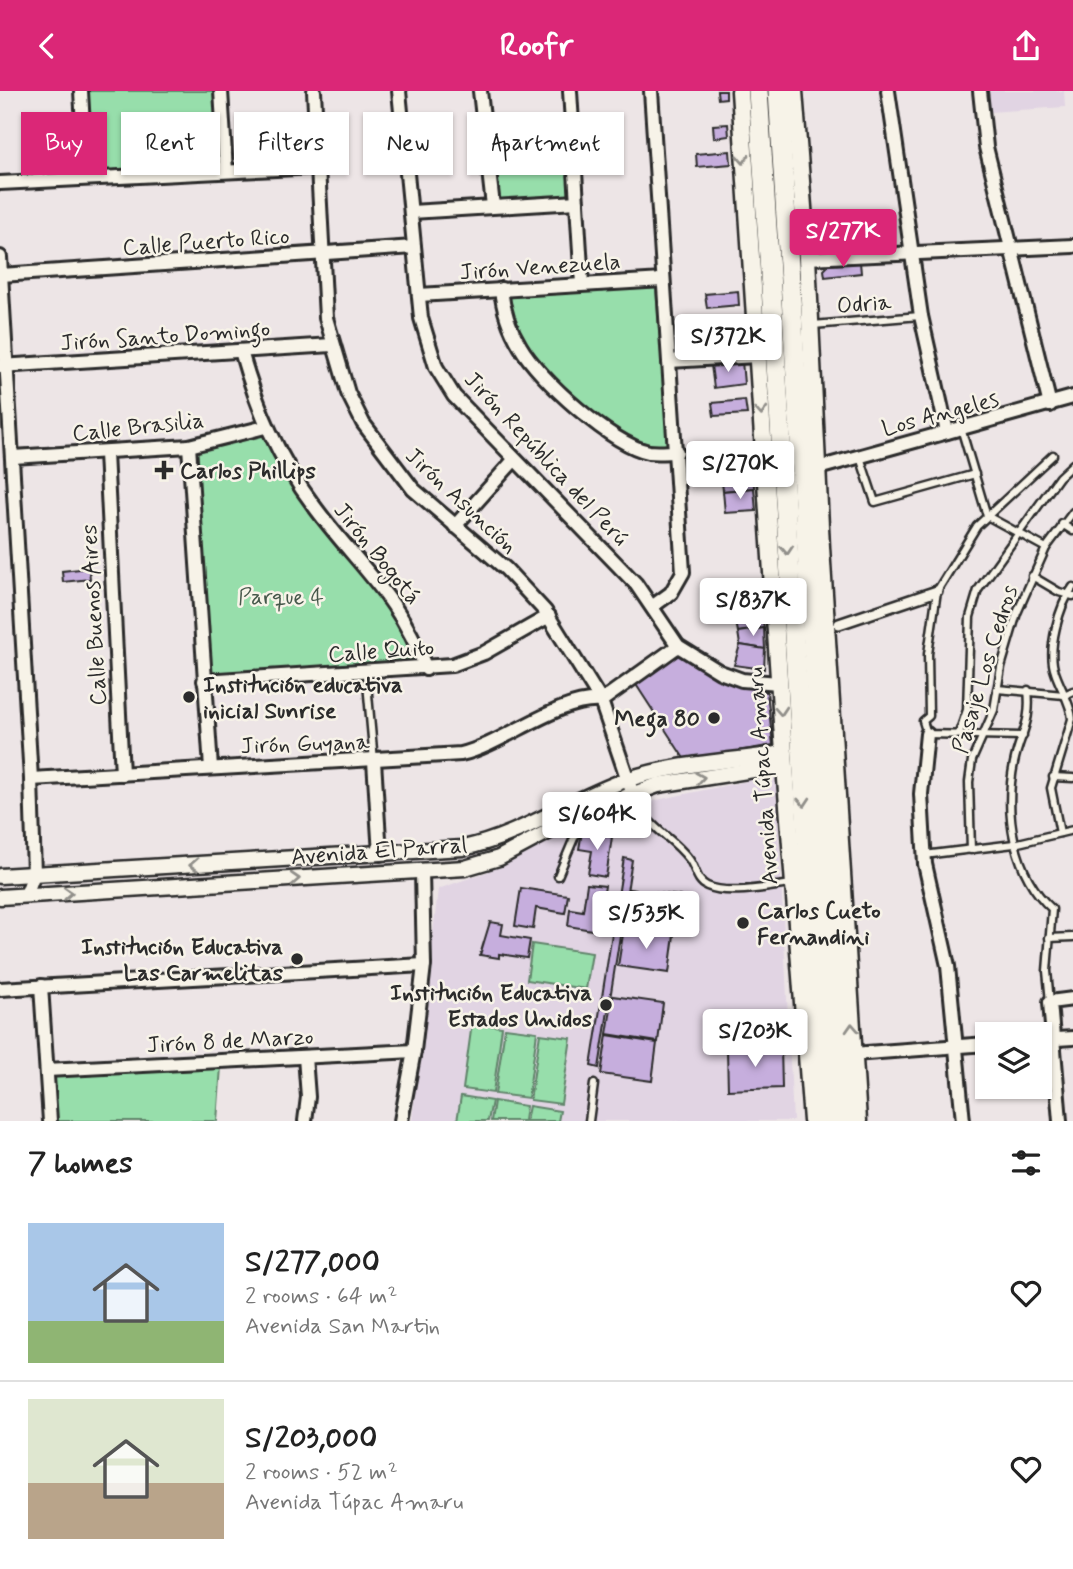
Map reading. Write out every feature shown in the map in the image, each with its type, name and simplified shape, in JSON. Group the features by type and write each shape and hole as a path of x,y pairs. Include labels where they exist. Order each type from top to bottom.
{"highway":[{"name":"Avenida Túpac Amaru","path":"758,91 825,1121"},
{"path":"778,91 843,1121"}],"main road":[{"name":"Avenida Túpac Amaru","path":"740,91 779,683 812,1121"},
{"path":"794,91 807,258 858,1121"}],"street":[{"path":"80,91 86,178"},
{"path":"221,91 226,171"},
{"name":"Jirón Asunción","path":"314,91 315,112"},
{"name":"Jirón República del Perú","path":"399,91 422,319 436,367 454,396 609,554 653,606 678,646 720,672 742,680 779,683"},
{"path":"481,91 493,206"},
{"path":"570,91 582,284"},
{"path":"651,91 683,572 671,593 653,606"},
{"path":"888,91 910,254 947,432"},
{"path":"980,91 986,148 1051,405"},
{"path":"0,183 234,171"},
{"name":"Jirón Asunción","path":"317,175 326,318 348,393 384,454 412,489 506,569 549,616 601,701 630,786"},
{"path":"411,212 577,202"},
{"path":"807,258 1073,246"},
{"name":"Calle Puerto Rico","path":"1,275 414,247"},
{"path":"0,257 3,366 13,457 31,779 34,874 26,895"},
{"name":"Jirón Venezuela","path":"419,295 663,280"},
{"path":"501,289 510,329 521,349 546,376 602,427 626,442 648,451 677,452"},
{"name":"Jirón Santo Domingo","path":"3,366 332,345"},
{"name":"Jirón Bogotá","path":"241,351 265,427 293,477 315,509 397,607 415,636 426,669"},
{"path":"670,361 758,356"},
{"name":"Los Angeles","path":"818,468 1073,397"},
{"name":"Calle Brasilia","path":"13,457 189,446 265,427"},
{"path":"189,446 211,768"},
{"name":"Calle Buenos Aires","path":"106,453 122,774"},
{"path":"455,526 514,460"},
{"path":"839,624 937,591"},
{"name":"Calle Quito","path":"204,681 452,666 484,653 549,616"},
{"name":"Jirón Guyana","path":"31,779 374,761 479,750 588,699 601,701 678,646"},
{"path":"927,734 921,794 924,855 945,950 958,1047 963,1121"},
{"name":"Avenida El Parral","path":"0,876 380,854 482,844 666,771 785,759"},
{"path":"374,761 380,854"},
{"name":"Avenida El Parral","path":"0,897 422,872 483,864 630,786"},
{"path":"401,1121 414,1051 424,965 422,872"},
{"path":"0,989 424,965"},
{"path":"41,986 50,1121"},
{"path":"1048,1022 1050,1002 1073,999"},
{"path":"1052,1040 1073,1038"},
{"path":"853,1054 975,1045"},
{"name":"Jirón 8 de Marzo","path":"47,1070 414,1051"},
{"path":"305,1057 308,1097 305,1121"},
{"path":"1052,1075 1060,1121"}],"lane":[{"name":"Odria","path":"811,325 921,316"},
{"path":"961,428 987,516 1046,548"},
{"path":"1023,736 927,734 923,721 929,716 928,654 937,591 967,539 987,516 1053,455"},
{"path":"860,457 875,502 975,474"},
{"path":"959,733 967,710 970,617 978,590 1059,477 1073,464"},
{"name":"Pasaje Los Cedros","path":"971,850 969,782 972,760 994,710 1017,613 1032,576 1046,548 1073,512"},
{"path":"1062,524 1073,531"},
{"path":"1032,576 1059,592 1071,592 1053,653 1053,669 1072,710 1072,719 1053,777 1053,804 1060,833"},
{"path":"366,672 374,761"},
{"path":"997,689 1064,695 1073,691"},
{"path":"1028,690 1031,711 1014,762 1011,814 1014,844 1028,882 1052,909 1049,938 1050,1002"},
{"path":"1053,777 1073,778"},
{"path":"630,786 646,821 690,859 699,877 709,887 726,889 795,884"},
{"path":"558,876 577,831 617,821 646,821"},
{"path":"924,855 1014,844 1073,830"},
{"path":"1049,938 1073,937"},
{"path":"589,1121 594,1084"}],"shaded area":[{"path":"989,91 1064,91 1065,107 990,112"},
{"name":"Institución Educativa Estados Unidos","path":"776,775 793,1121 412,1121 438,889 487,872 554,836 657,800"}],"green space":[{"path":"86,91 215,91 216,112 121,112 121,170 107,171 107,112 88,112"},
{"path":"494,175 571,175 572,198 497,203"},
{"path":"656,288 668,446 647,445 633,440 601,420 569,393 529,347 506,296"},
{"name":"Parque 4","path":"262,434 303,503 398,622 419,664 209,676 195,450"},
{"path":"532,944 592,953 586,989 527,980"},
{"path":"472,1023 502,1027 493,1093 463,1089"},
{"path":"505,1028 537,1032 528,1098 495,1094"},
{"path":"540,1034 571,1038 561,1104 530,1100"},
{"path":"221,1067 217,1121 55,1121 53,1076"},
{"path":"461,1096 492,1101 488,1121 457,1121"},
{"path":"494,1101 526,1106 524,1121 491,1121"},
{"path":"529,1106 560,1111 558,1121 526,1121"}],"building":[{"path":"717,91 726,91 726,98 718,99"},
{"path":"728,124 729,136 714,138 713,125"},
{"path":"730,151 731,164 697,167 696,154"},
{"path":"860,262 861,273 825,277 824,270 829,265"},
{"path":"738,291 739,305 707,308 705,294"},
{"path":"742,361 744,384 714,388 711,365"},
{"path":"745,400 747,414 714,416 712,403"},
{"path":"751,450 753,471 721,473 720,451"},
{"path":"753,471 754,488 723,491 721,473"},
{"path":"754,488 756,511 725,513 723,491"},
{"path":"89,568 90,579 63,582 62,571"},
{"path":"759,597 762,618 736,622 733,600"},
{"path":"762,618 764,628 738,632 736,622"},
{"path":"764,628 765,649 740,645 738,632"},
{"path":"740,645 765,649 764,669 734,665"},
{"name":"Mega 80","path":"676,653 732,683 767,692 773,745 685,760 635,683"},
{"path":"582,832 612,837 606,877 588,874 592,851 579,849"},
{"path":"624,858 632,860 599,1068 591,1066"},
{"path":"587,884 605,886 598,931 568,926 570,909 583,911"},
{"path":"521,888 568,895 565,913 536,908 533,929 515,926"},
{"path":"629,889 680,896 674,934 624,927"},
{"path":"490,922 503,924 501,935 530,940 527,958 499,954 499,958 480,955"},
{"path":"624,928 674,935 669,973 618,966"},
{"path":"613,996 663,1003 658,1042 607,1034"},
{"path":"607,1035 657,1043 652,1081 601,1074"},
{"path":"781,1047 782,1088 728,1090 727,1050"}],"place":[{"name":"Carlos Phillips","path":"164,470"},
{"name":"Institución educativa inicial Sunrise","path":"189,697"},
{"name":"Mega 80","path":"714,718"},
{"name":"Carlos Cueto Fernandini","path":"743,923"},
{"name":"Institución Educativa Las Carmelitas","path":"297,959"},
{"name":"Institución Educativa Estados Unidos","path":"606,1005"}]}
